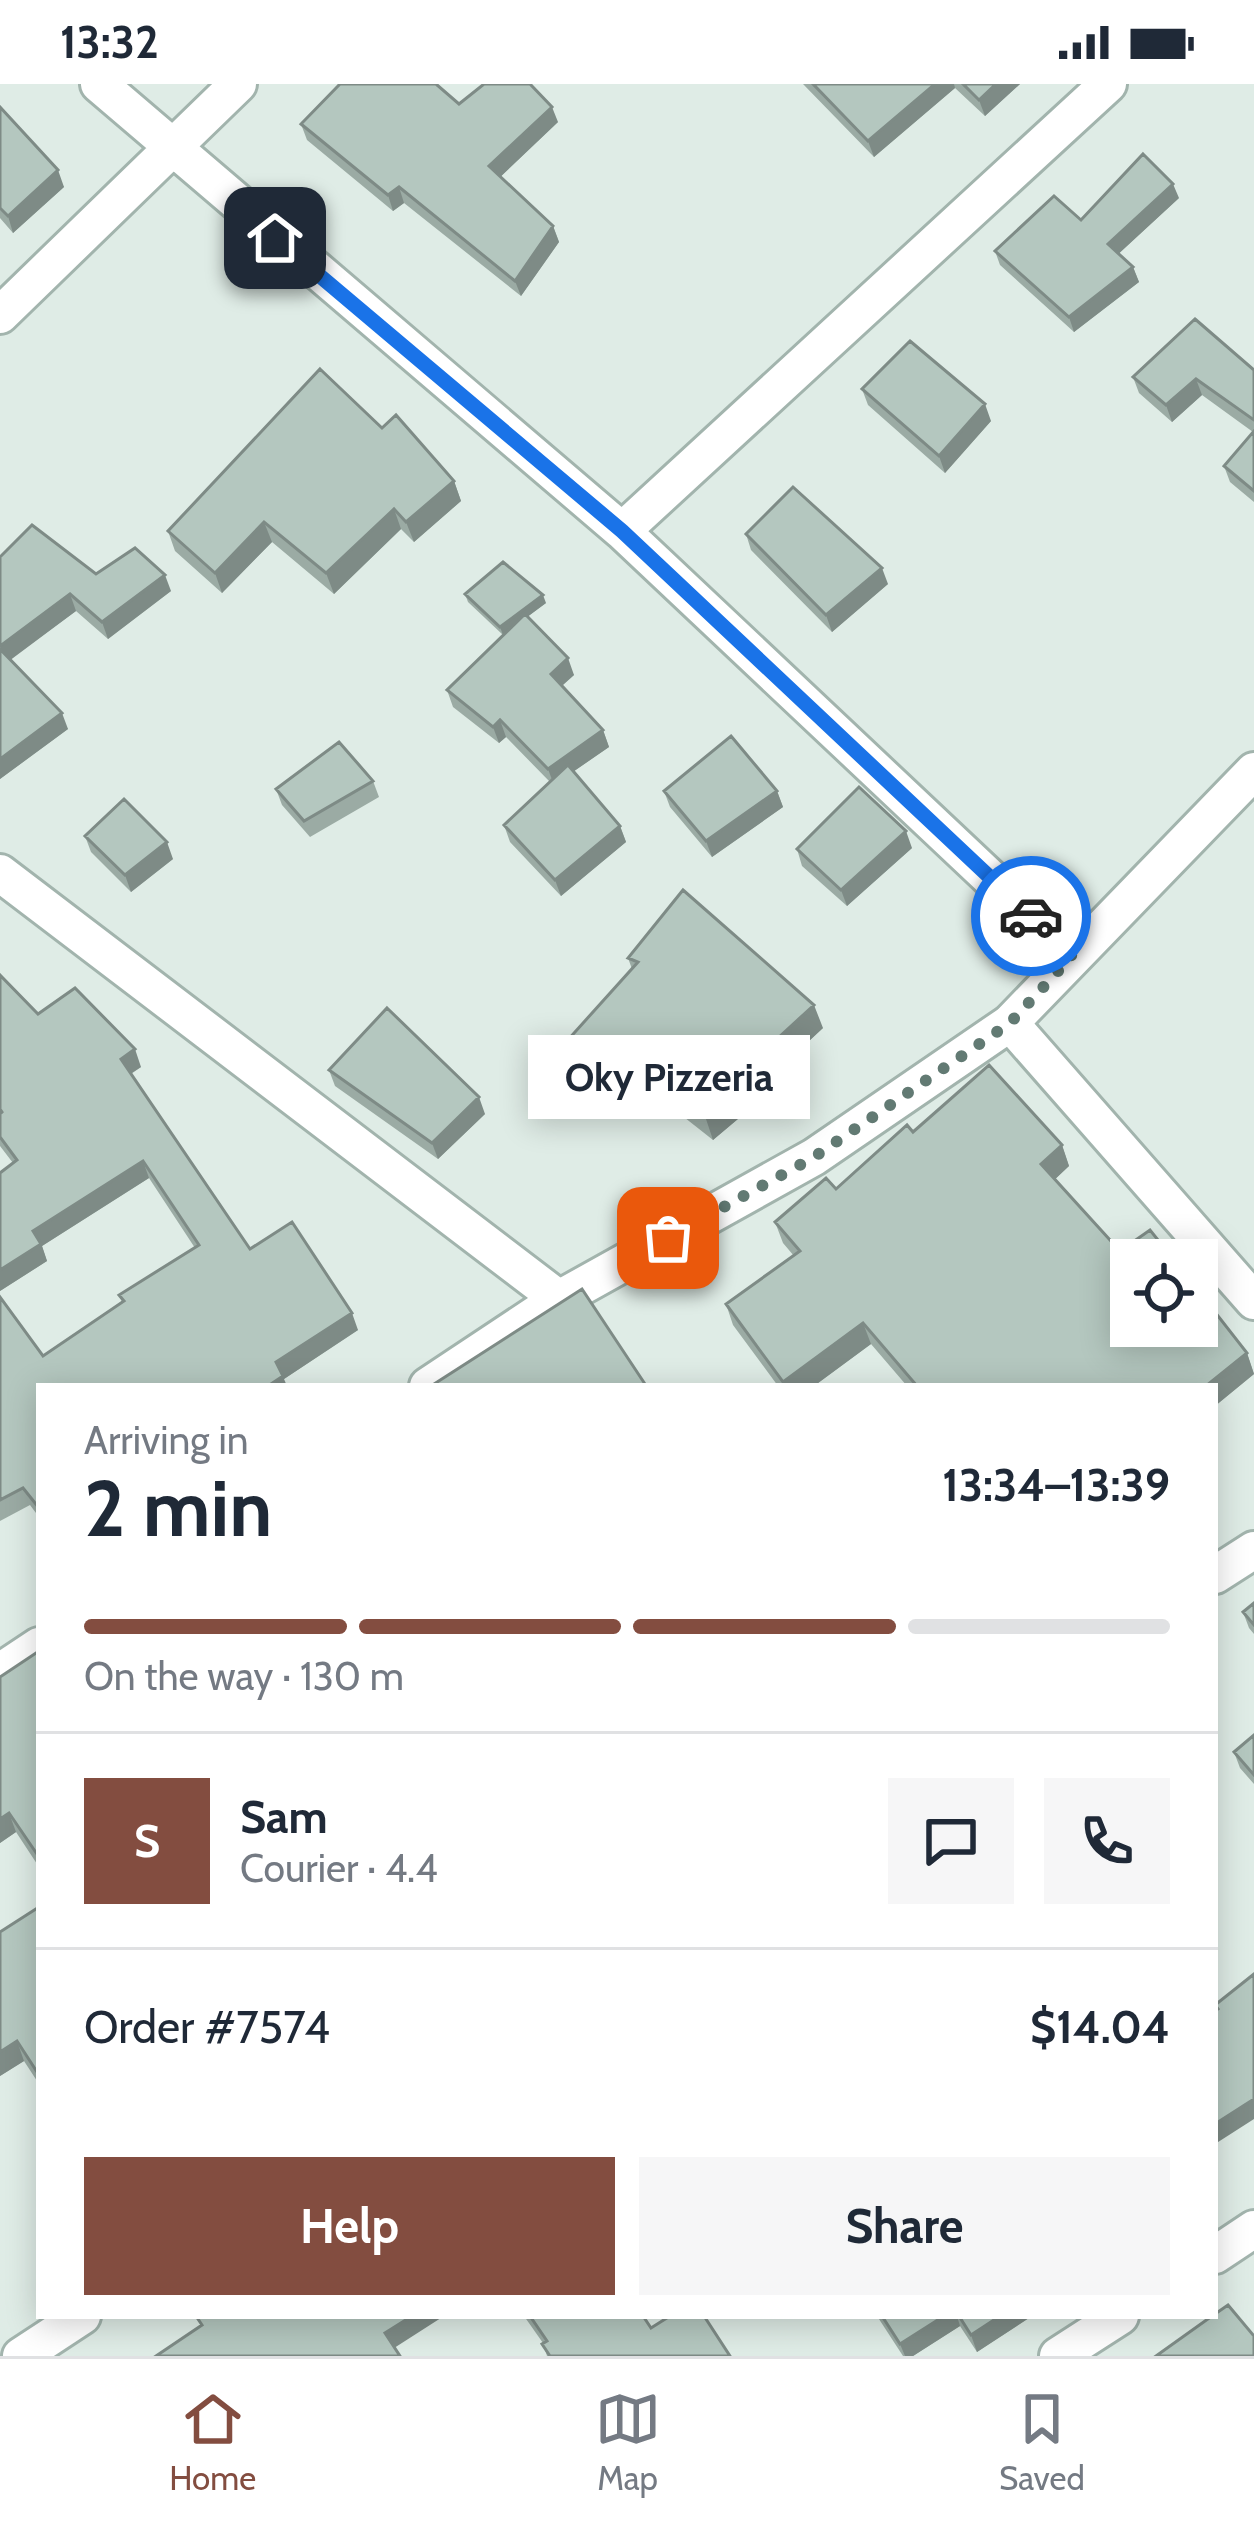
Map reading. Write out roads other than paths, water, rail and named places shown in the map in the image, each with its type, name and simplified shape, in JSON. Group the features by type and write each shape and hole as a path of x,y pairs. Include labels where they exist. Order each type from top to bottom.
{"street":[{"path":"99,84 170,150 622,531 1072,956"},
{"path":"0,315 238,84"},
{"path":"622,531 1108,84"},
{"path":"432,1383 559,1298 814,1157 1010,1023 1254,771"},
{"path":"0,873 559,1298"},
{"path":"1010,1023 1254,1301"},
{"path":"1218,1574 1254,1550"},
{"path":"0,1672 36,1648"},
{"path":"1218,2252 1254,2229"},
{"path":"21,2356 77,2319"},
{"path":"1058,2356 1115,2319"}],"place":[{"name":"Oky Pizzeria","path":"668,1238"}]}
